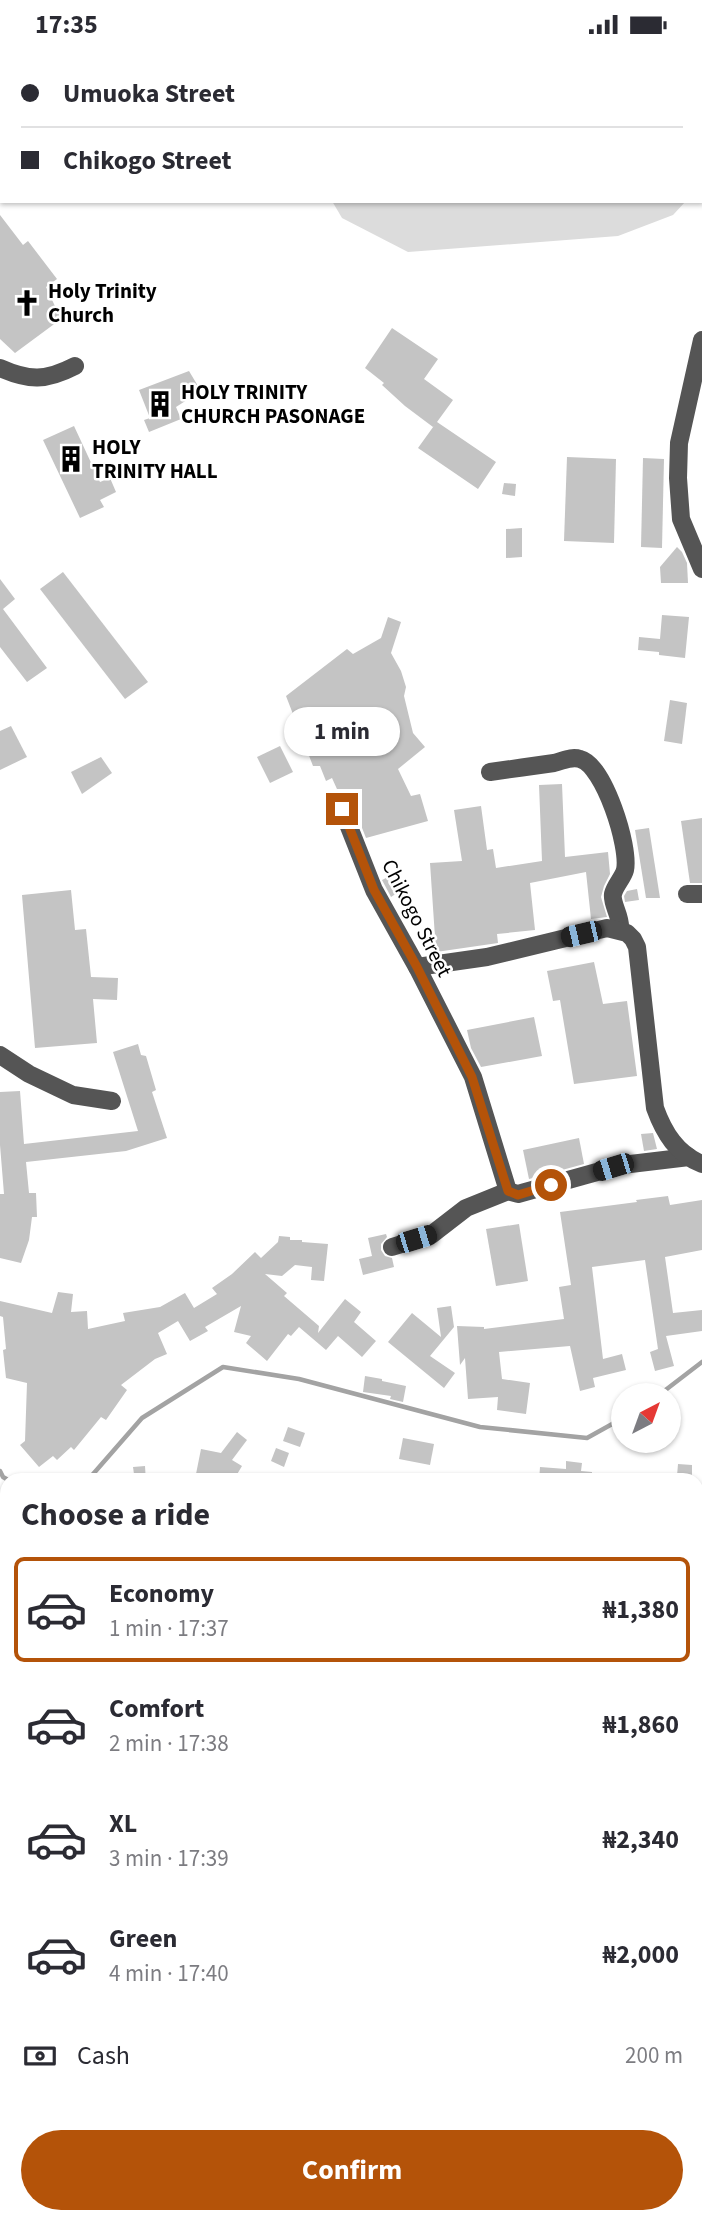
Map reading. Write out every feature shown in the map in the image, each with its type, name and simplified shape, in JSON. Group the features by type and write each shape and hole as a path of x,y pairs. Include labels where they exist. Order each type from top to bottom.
{"street":[{"path":"702,340 679,443 678,478 681,519 702,569"},
{"path":"0,368 31,379 63,372 75,366"},
{"path":"490,772 571,758 579,758 593,766 605,789 625,846 625,872 613,893 620,917 620,930"},
{"name":"Chikogo Street","path":"342,809 374,890 417,967 472,1077 508,1191"},
{"path":"417,967 487,957 607,928 620,930 633,939 637,947 655,1108 670,1139 695,1160"},
{"path":"0,1055 29,1074 73,1095 112,1101"},
{"path":"391,1247 431,1235 466,1208 508,1191 518,1195 631,1163 695,1160"}],"shaded area":[{"path":"333,203 684,203 673,215 618,236 408,252 342,218"}],"building":[{"name":"Holy Trinity Church","path":"0,215 23,245 28,241 57,279 46,287 61,319 15,353 0,339"},
{"path":"392,328 438,359 424,379 453,400 437,422 496,462 478,489 418,448 436,423 433,427 405,406 382,385 384,383 365,368"},
{"name":"HOLY TRINITY CHURCH PASONAGE","path":"189,371 201,391 176,407 181,419 149,432 144,420 150,418 139,390"},
{"name":"HOLY TRINITY HALL","path":"74,426 100,482 110,478 116,492 100,500 104,507 80,518 43,440"},
{"path":"567,457 616,459 614,543 564,541"},
{"path":"643,458 664,459 662,548 641,547"},
{"path":"504,483 516,484 515,496 502,494"},
{"path":"522,528 522,557 506,558 506,529"},
{"path":"677,547 687,563 688,583 661,583 660,567"},
{"path":"63,572 148,682 125,699 40,589"},
{"path":"0,579 15,599 3,609 47,668 27,682 0,647"},
{"path":"662,615 689,617 685,658 638,650 639,637 660,639"},
{"path":"388,617 401,622 391,653 406,687 404,696 413,733 425,747 398,769 411,796 420,794 428,821 366,838 351,800 341,798 332,778 326,781 320,766 313,766 286,696 347,649 353,654 381,638"},
{"path":"670,700 687,703 682,744 664,741"},
{"path":"11,726 27,757 0,770 0,731"},
{"path":"280,746 293,772 270,783 257,757"},
{"path":"101,757 112,773 82,794 71,772"},
{"path":"562,784 565,857 608,852 610,874 601,897 607,917 591,919 586,872 530,883 535,930 497,934 498,943 436,952 430,863 462,861 454,810 481,806 487,850 493,849 496,868 542,861 539,785"},
{"path":"702,818 702,883 690,883 681,821"},
{"path":"649,828 660,898 646,898 635,830"},
{"path":"388,877 397,893 391,897 382,880"},
{"path":"637,889 639,900 625,902 627,891"},
{"path":"71,890 75,930 86,929 91,977 118,978 117,1000 93,999 97,1043 35,1048 22,895"},
{"path":"594,962 603,1004 627,1001 637,1076 574,1084 560,1000 553,1001 547,971"},
{"path":"534,1017 542,1056 481,1067 471,1048 467,1030"},
{"path":"138,1044 141,1055 146,1056 156,1090 152,1092 167,1138 126,1151 26,1162 29,1193 36,1193 37,1217 32,1217 29,1240 21,1263 0,1258 0,1194 4,1194 0,1092 20,1091 24,1144 138,1131 113,1052"},
{"path":"653,1133 657,1149 644,1151 641,1134"},
{"path":"579,1138 584,1164 529,1179 523,1150"},
{"path":"668,1196 670,1205 702,1200 702,1250 665,1257 673,1313 702,1310 702,1331 666,1336 674,1366 655,1371 650,1352 658,1349 645,1260 592,1267 603,1359 622,1354 626,1370 593,1378 595,1387 580,1391 570,1346 499,1352 502,1379 530,1383 526,1414 497,1410 498,1397 468,1399 465,1358 460,1365 457,1326 484,1329 564,1319 559,1287 571,1285 560,1212"},
{"path":"519,1224 528,1281 496,1286 486,1229"},
{"path":"386,1234 381,1250 385,1256 392,1258 394,1267 363,1275 359,1259 372,1256 368,1238"},
{"path":"279,1236 302,1242 328,1244 324,1281 311,1280 312,1267 295,1265 282,1276 265,1274 287,1293 284,1296 319,1326 318,1333 345,1299 361,1312 354,1322 376,1341 362,1357 338,1336 326,1350 299,1327 291,1336 288,1334 267,1361 246,1343 251,1336 234,1332 241,1306 205,1327 208,1331 190,1341 178,1321 158,1333 167,1354 155,1359 121,1385 127,1390 106,1420 101,1417 74,1450 71,1447 57,1460 53,1456 39,1467 20,1445 25,1441 27,1383 6,1378 3,1350 6,1349 0,1301 52,1313 58,1292 73,1294 71,1312 87,1311 88,1329 125,1321 123,1313 160,1307 185,1293 194,1308 217,1294 212,1288 232,1274 255,1252 261,1258 278,1242"},
{"path":"451,1306 454,1327 430,1356 455,1373 444,1388 388,1342 412,1313 441,1337 437,1308"},
{"path":"365,1376 406,1386 403,1402 390,1399 391,1396 363,1392"},
{"path":"288,1427 305,1433 300,1447 283,1441"},
{"path":"237,1432 247,1440 232,1460 242,1466 238,1473 196,1473 201,1449 221,1453"},
{"path":"403,1438 434,1444 430,1465 399,1459"},
{"path":"276,1448 289,1453 284,1467 271,1461"},
{"path":"566,1461 582,1463 581,1471 592,1473 540,1473 540,1467 566,1469"},
{"path":"678,1464 692,1465 692,1473 677,1473"},
{"path":"145,1466 145,1473 134,1473 133,1467"}],"waterway":[{"path":"675,1383 702,1362"},
{"path":"94,1473 142,1418 223,1367 299,1379 480,1427 587,1438 611,1425"}],"place":[{"name":"Holy Trinity Church","path":"27,303"},
{"name":"HOLY TRINITY CHURCH PASONAGE","path":"160,404"},
{"name":"HOLY TRINITY HALL","path":"71,459"}],"route":[{"path":"342,809 374,890 417,967 472,1077 508,1191 518,1195 551,1185"}]}
